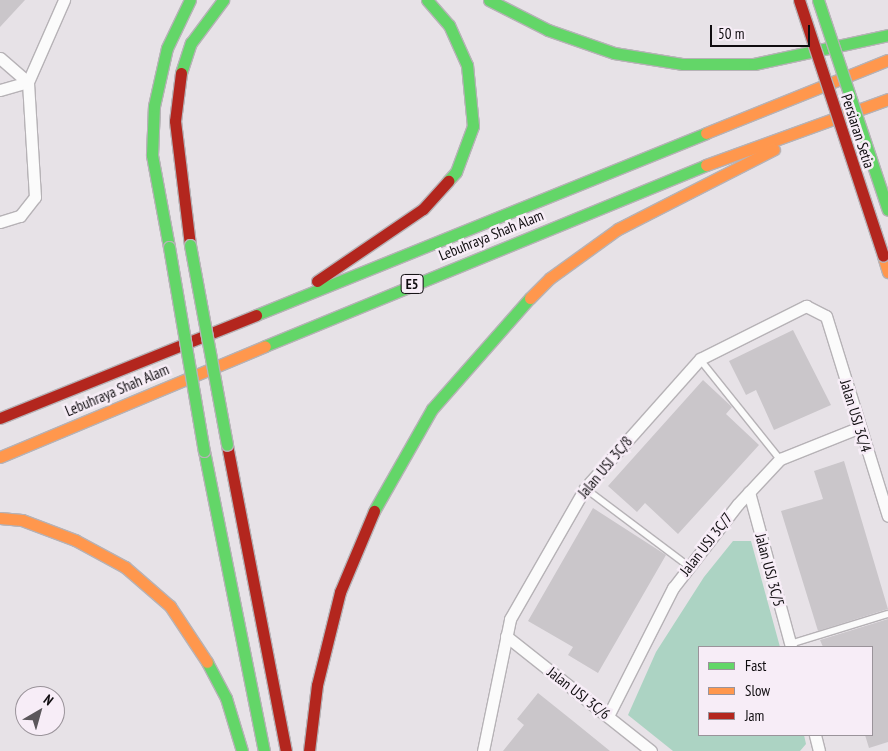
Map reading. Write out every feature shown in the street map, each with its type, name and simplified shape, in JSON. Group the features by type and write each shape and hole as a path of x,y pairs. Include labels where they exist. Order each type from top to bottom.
{"main road":[{"path":"190,0 167,48 154,106 152,155 204,451 264,751"},
{"path":"223,0 191,43 179,80 175,121 190,245 286,751"},
{"path":"300,295 346,258 423,210 456,172 473,126 467,65 449,25 426,0"},
{"path":"489,0 548,30 614,53 683,64 754,64 888,35"},
{"name":"Persiaran Setia","path":"799,0 888,272"},
{"name":"Persiaran Setia","path":"818,0 888,210"},
{"name":"Lebuhraya Shah Alam","path":"0,418 300,295 888,60"},
{"name":"Lebuhraya Shah Alam","path":"0,457 547,229 827,121 888,100"},
{"path":"309,751 316,685 340,592 386,483 432,409 550,278 618,229 827,121"},
{"path":"0,518 22,520 75,540 126,567 170,606 203,653 226,698 242,751"}],"street":[{"path":"0,222 20,216 35,197 28,82 64,0"},
{"path":"0,58 28,82"},
{"path":"0,90 28,82"},
{"name":"Jalan USJ 3C/8","path":"483,751 510,619 585,488 700,359 806,306 826,316"},
{"name":"Jalan USJ 3C/4","path":"826,316 888,516"},
{"name":"Jalan USJ 3C/7","path":"608,716 687,565 749,492 780,460 860,427"},
{"name":"Jalan USJ 3C/5","path":"749,492 791,646"},
{"name":"Jalan USJ 3C/6","path":"506,636 608,716 644,749"},
{"path":"815,736 819,751"}],"lane":[{"path":"700,359 780,460"},
{"path":"585,488 687,565"},
{"path":"791,646 888,614"}],"green space":[{"path":"733,541 751,541 780,646 698,646 698,736 804,736 806,744 800,751 673,751 628,715 656,652 704,577"}],"building":[{"path":"0,0 25,0 0,27"},
{"path":"793,330 831,405 774,430 756,390 746,395 729,361"},
{"path":"703,380 732,407 726,414 759,445 678,534 645,503 637,512 608,486"},
{"path":"844,461 888,609 818,631 781,511 823,499 814,471"},
{"path":"593,508 666,555 598,673 568,655 573,647 528,621"},
{"path":"888,619 888,742 869,748 865,736 873,736 873,646 823,646 820,640"},
{"path":"538,693 610,751 503,751 524,725 517,719"}],"traffic: fast":[{"path":"169,247 152,155 154,106 167,48 190,0"},
{"path":"181,73 191,43 223,0"},
{"path":"427,0 449,25 467,65 473,126 456,172 448,181"},
{"path":"489,0 548,30 614,53 683,64 754,64 888,35"},
{"path":"818,0 888,210"},
{"path":"256,315 706,133"},
{"path":"265,346 706,165"},
{"path":"190,245 227,445"},
{"path":"169,247 204,451"},
{"path":"374,511 432,409 530,298"},
{"path":"204,451 264,751"},
{"path":"207,662 226,698 242,751"}],"traffic: slow":[{"path":"706,133 888,60"},
{"path":"706,165 888,99"},
{"path":"530,298 550,278 618,229 774,149"},
{"path":"883,256 888,272"},
{"path":"0,457 265,346"},
{"path":"0,518 22,520 75,540 125,567 170,606 207,662"}],"traffic: jam":[{"path":"799,0 883,256"},
{"path":"181,73 175,121 190,245"},
{"path":"317,281 423,209 448,181"},
{"path":"0,418 256,315"},
{"path":"227,445 286,751"},
{"path":"309,751 317,685 340,592 374,511"}]}
